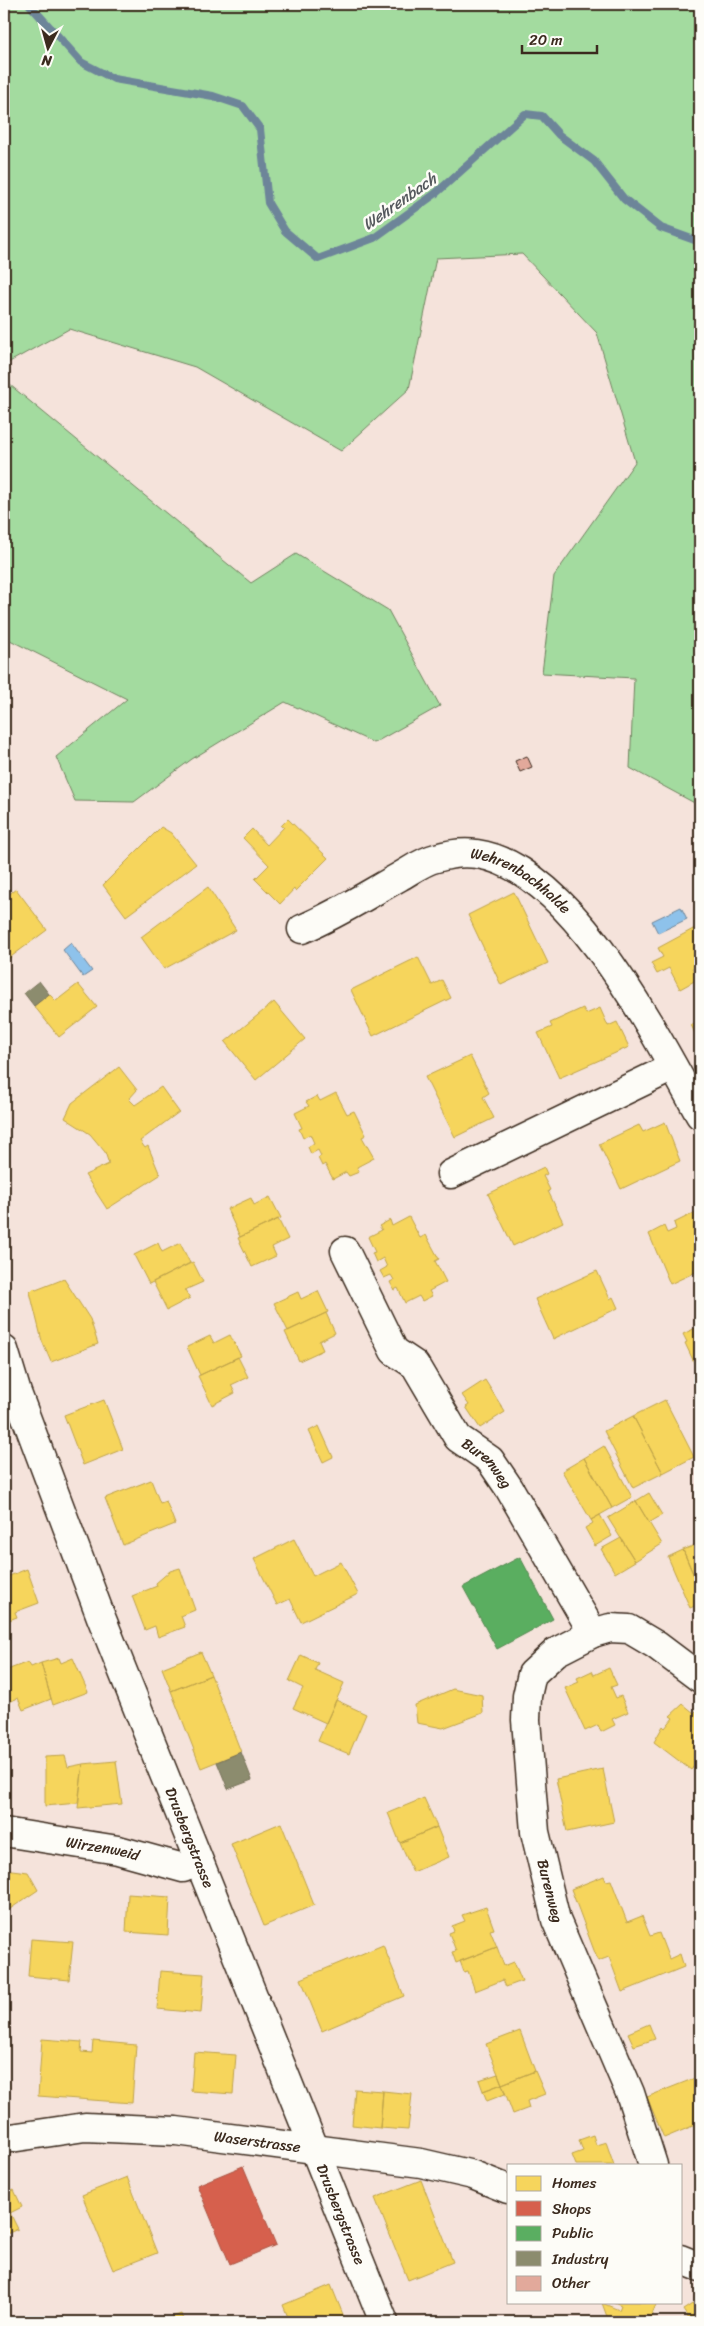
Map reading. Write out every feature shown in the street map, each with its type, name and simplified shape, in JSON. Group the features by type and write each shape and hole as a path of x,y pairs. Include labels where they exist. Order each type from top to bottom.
{"street":[{"name":"Wehrenbachhalde","path":"302,929 323,920 433,858 454,854 476,854 496,858 513,866 555,898 595,942 630,993 700,1115"},
{"path":"451,1174 673,1067"},
{"name":"Burenweg","path":"345,1251 394,1351 415,1365 458,1438 490,1460 509,1488 593,1633"},
{"name":"Drusbergstrasse","path":"4,1350 17,1393 101,1616 384,2322"},
{"name":"Burenweg","path":"653,2164 630,2093 556,1920 535,1832 526,1720 527,1696 532,1674 556,1652 593,1633 610,1628 629,1630 656,1645 700,1678"},
{"name":"Wirzenweid","path":"4,1832 118,1850 183,1868 198,1862"},
{"name":"Waserstrasse","path":"4,2139 85,2128 176,2131 421,2163 473,2175 507,2188"},
{"path":"682,2260 700,2267"}],"green space":[{"path":"4,4 700,4 700,806 630,768 634,678 542,673 554,576 635,462 597,333 522,254 436,258 409,389 341,451 195,367 69,329 4,365"},
{"path":"4,380 251,583 296,554 388,610 440,706 374,743 285,702 192,759 134,802 75,801 56,757 127,699 4,637"}],"water":[{"path":"681,907 687,919 658,933 652,921"},
{"path":"71,943 92,971 83,977 63,950"}],"building: Homes":[{"path":"288,819 328,858 280,904 255,879 269,865 243,838 252,829 267,845 284,827 281,826"},
{"path":"161,827 171,833 196,864 126,916 103,885"},
{"path":"208,887 236,930 164,969 141,937"},
{"path":"16,889 47,930 4,962 4,898"},
{"path":"514,892 548,963 501,985 468,915"},
{"path":"695,928 700,938 700,963 692,968 698,979 680,989 669,968 657,974 651,963 663,957 658,948"},
{"path":"418,957 432,985 442,980 451,998 373,1036 351,990"},
{"path":"78,984 97,1007 59,1037 34,1006 49,994 56,1001"},
{"path":"274,1002 305,1039 256,1080 225,1042"},
{"path":"583,1008 586,1014 600,1008 608,1026 617,1022 629,1047 559,1078 538,1033 552,1027 550,1023"},
{"path":"700,1020 700,1043 691,1025"},
{"path":"470,1056 489,1093 483,1097 494,1118 455,1137 425,1077"},
{"path":"119,1067 137,1090 129,1099 135,1105 161,1087 179,1112 140,1141 145,1148 148,1146 160,1175 107,1209 85,1175 109,1164 105,1152 90,1134 65,1118 72,1103"},
{"path":"336,1093 347,1114 354,1111 366,1135 362,1137 374,1158 357,1167 359,1172 349,1176 346,1172 333,1179 325,1164 322,1166 318,1158 321,1156 318,1150 311,1154 308,1147 314,1143 310,1134 303,1138 299,1129 302,1128 295,1113 309,1106 306,1102 317,1096 320,1101"},
{"path":"665,1122 680,1161 621,1189 599,1144 639,1125 643,1132"},
{"path":"544,1167 547,1174 543,1176 550,1190 548,1191 563,1222 513,1246 488,1194"},
{"path":"270,1197 281,1218 240,1237 227,1209 251,1198 254,1205"},
{"path":"700,1210 700,1270 670,1284 649,1234 664,1226 667,1233 676,1229 674,1223"},
{"path":"409,1217 420,1238 426,1235 439,1259 435,1261 446,1282 429,1291 432,1296 422,1301 419,1296 405,1303 398,1288 394,1290 390,1282 394,1280 391,1275 384,1278 380,1271 387,1267 383,1258 376,1262 372,1253 375,1252 368,1237 382,1230 379,1226 390,1220 392,1226"},
{"path":"278,1219 288,1239 272,1247 276,1256 252,1267 238,1238"},
{"path":"158,1243 162,1252 180,1243 190,1263 149,1284 134,1255"},
{"path":"193,1262 203,1282 185,1290 190,1298 167,1310 153,1282"},
{"path":"597,1271 610,1299 613,1297 618,1308 553,1339 535,1299"},
{"path":"64,1279 90,1319 98,1344 51,1362 42,1341 30,1292 34,1288 36,1290"},
{"path":"318,1291 328,1312 288,1331 274,1303 298,1292 301,1299"},
{"path":"326,1313 335,1333 319,1341 323,1350 299,1361 285,1332"},
{"path":"700,1326 700,1375 685,1343 687,1342 683,1334"},
{"path":"230,1335 241,1356 200,1375 187,1347 210,1336 214,1343"},
{"path":"238,1357 248,1377 231,1385 235,1393 212,1405 198,1376"},
{"path":"485,1380 505,1412 480,1428 466,1407 469,1405 462,1395"},
{"path":"104,1400 123,1449 83,1465 64,1415"},
{"path":"665,1400 694,1457 663,1473 633,1416"},
{"path":"633,1416 663,1473 633,1488 604,1431"},
{"path":"319,1426 333,1457 323,1462 309,1431"},
{"path":"604,1446 632,1497 612,1508 584,1458"},
{"path":"584,1458 612,1508 591,1520 562,1471"},
{"path":"151,1480 160,1503 166,1501 175,1524 123,1545 105,1498"},
{"path":"649,1493 662,1515 649,1523 636,1501"},
{"path":"636,1501 662,1544 635,1561 608,1518"},
{"path":"600,1515 612,1536 595,1546 585,1528 593,1523 591,1520"},
{"path":"621,1538 635,1561 615,1573 601,1549"},
{"path":"294,1539 313,1576 341,1562 358,1594 301,1622 290,1599 277,1605 254,1559"},
{"path":"700,1543 700,1590 683,1550"},
{"path":"683,1550 700,1590 700,1604 690,1608 668,1557"},
{"path":"180,1568 195,1610 181,1616 185,1627 158,1637 155,1626 145,1630 132,1596 157,1586 156,1583 170,1571"},
{"path":"27,1569 39,1603 15,1612 17,1617 4,1622 4,1578"},
{"path":"201,1652 211,1675 171,1691 162,1668"},
{"path":"301,1655 318,1663 315,1670 344,1683 326,1723 293,1708 303,1688 289,1681"},
{"path":"59,1658 61,1663 73,1658 88,1692 53,1705 41,1663"},
{"path":"28,1662 31,1667 41,1663 51,1699 23,1710 18,1698 9,1702 4,1689 4,1676 8,1674 7,1670"},
{"path":"609,1668 617,1685 611,1687 616,1698 621,1696 628,1712 612,1719 615,1725 601,1732 598,1725 585,1731 565,1688 579,1682 577,1678 592,1671 594,1675"},
{"path":"211,1675 241,1752 201,1768 171,1691"},
{"path":"453,1689 482,1695 483,1713 443,1728 417,1723 415,1705"},
{"path":"336,1700 366,1714 349,1754 318,1741"},
{"path":"683,1704 694,1713 697,1710 700,1713 700,1758 691,1770 654,1742 663,1726 665,1728 673,1718 670,1716"},
{"path":"65,1756 68,1767 83,1764 78,1803 45,1806 45,1757"},
{"path":"116,1761 122,1804 78,1808 83,1764"},
{"path":"603,1769 614,1822 567,1832 556,1779"},
{"path":"424,1798 437,1827 400,1843 388,1813"},
{"path":"281,1823 314,1905 264,1926 231,1844"},
{"path":"437,1827 449,1857 413,1872 400,1843"},
{"path":"4,1869 28,1872 38,1890 4,1913"},
{"path":"604,1876 606,1881 611,1880 627,1922 642,1916 650,1936 659,1933 669,1959 680,1954 684,1967 622,1992 609,1957 598,1961 571,1889"},
{"path":"128,1894 170,1897 168,1935 126,1932"},
{"path":"486,1907 494,1929 490,1930 497,1947 456,1963 452,1952 456,1951 449,1933 454,1931 452,1926 465,1921 462,1915"},
{"path":"31,1939 73,1942 69,1980 28,1976"},
{"path":"383,1945 404,1996 322,2031 301,1979"},
{"path":"497,1947 504,1966 514,1962 522,1981 506,1987 503,1980 475,1991 468,1971 464,1972 460,1961"},
{"path":"160,1971 204,1974 201,2013 157,2009"},
{"path":"649,2024 655,2039 634,2046 628,2033"},
{"path":"520,2031 535,2071 502,2084 486,2044"},
{"path":"42,2039 82,2042 81,2052 92,2053 93,2041 136,2045 132,2103 38,2096"},
{"path":"194,2052 236,2055 233,2094 191,2091"},
{"path":"535,2071 545,2094 527,2101 529,2108 513,2114 502,2084"},
{"path":"498,2074 502,2084 483,2091 479,2080"},
{"path":"700,2076 700,2123 664,2138 647,2097"},
{"path":"502,2084 505,2094 487,2101 483,2091"},
{"path":"355,2089 383,2091 380,2128 352,2125"},
{"path":"383,2091 412,2094 408,2130 380,2128"},
{"path":"593,2135 596,2145 606,2142 614,2164 576,2164 572,2155 583,2151 579,2140"},
{"path":"127,2177 157,2253 113,2270 82,2195"},
{"path":"421,2180 453,2262 408,2280 375,2198"},
{"path":"14,2190 22,2207 10,2213 18,2229 4,2235 4,2194"},
{"path":"331,2285 346,2322 290,2322 283,2305"},
{"path":"700,2299 700,2322 691,2322 683,2310"},
{"path":"602,2304 619,2310 621,2305 619,2304 656,2304 651,2317 644,2315 642,2321 645,2322 609,2322"},
{"path":"181,2314 184,2322 160,2322"}],"building: Shops":[{"path":"243,2166 276,2245 230,2264 197,2185"}],"building: Public":[{"path":"520,1557 553,1619 497,1649 463,1587"}],"building: Industry":[{"path":"39,981 49,994 34,1006 24,993"},
{"path":"241,1752 252,1780 228,1789 217,1762"}],"building: Other":[{"path":"527,756 532,767 520,772 515,761"}],"waterway":[{"name":"Wehrenbach","path":"29,4 81,62 114,79 213,96 243,106 260,129 268,203 285,231 318,259 374,238 435,194 525,114 542,116 559,135 594,161 624,199 661,228 700,242"}]}
